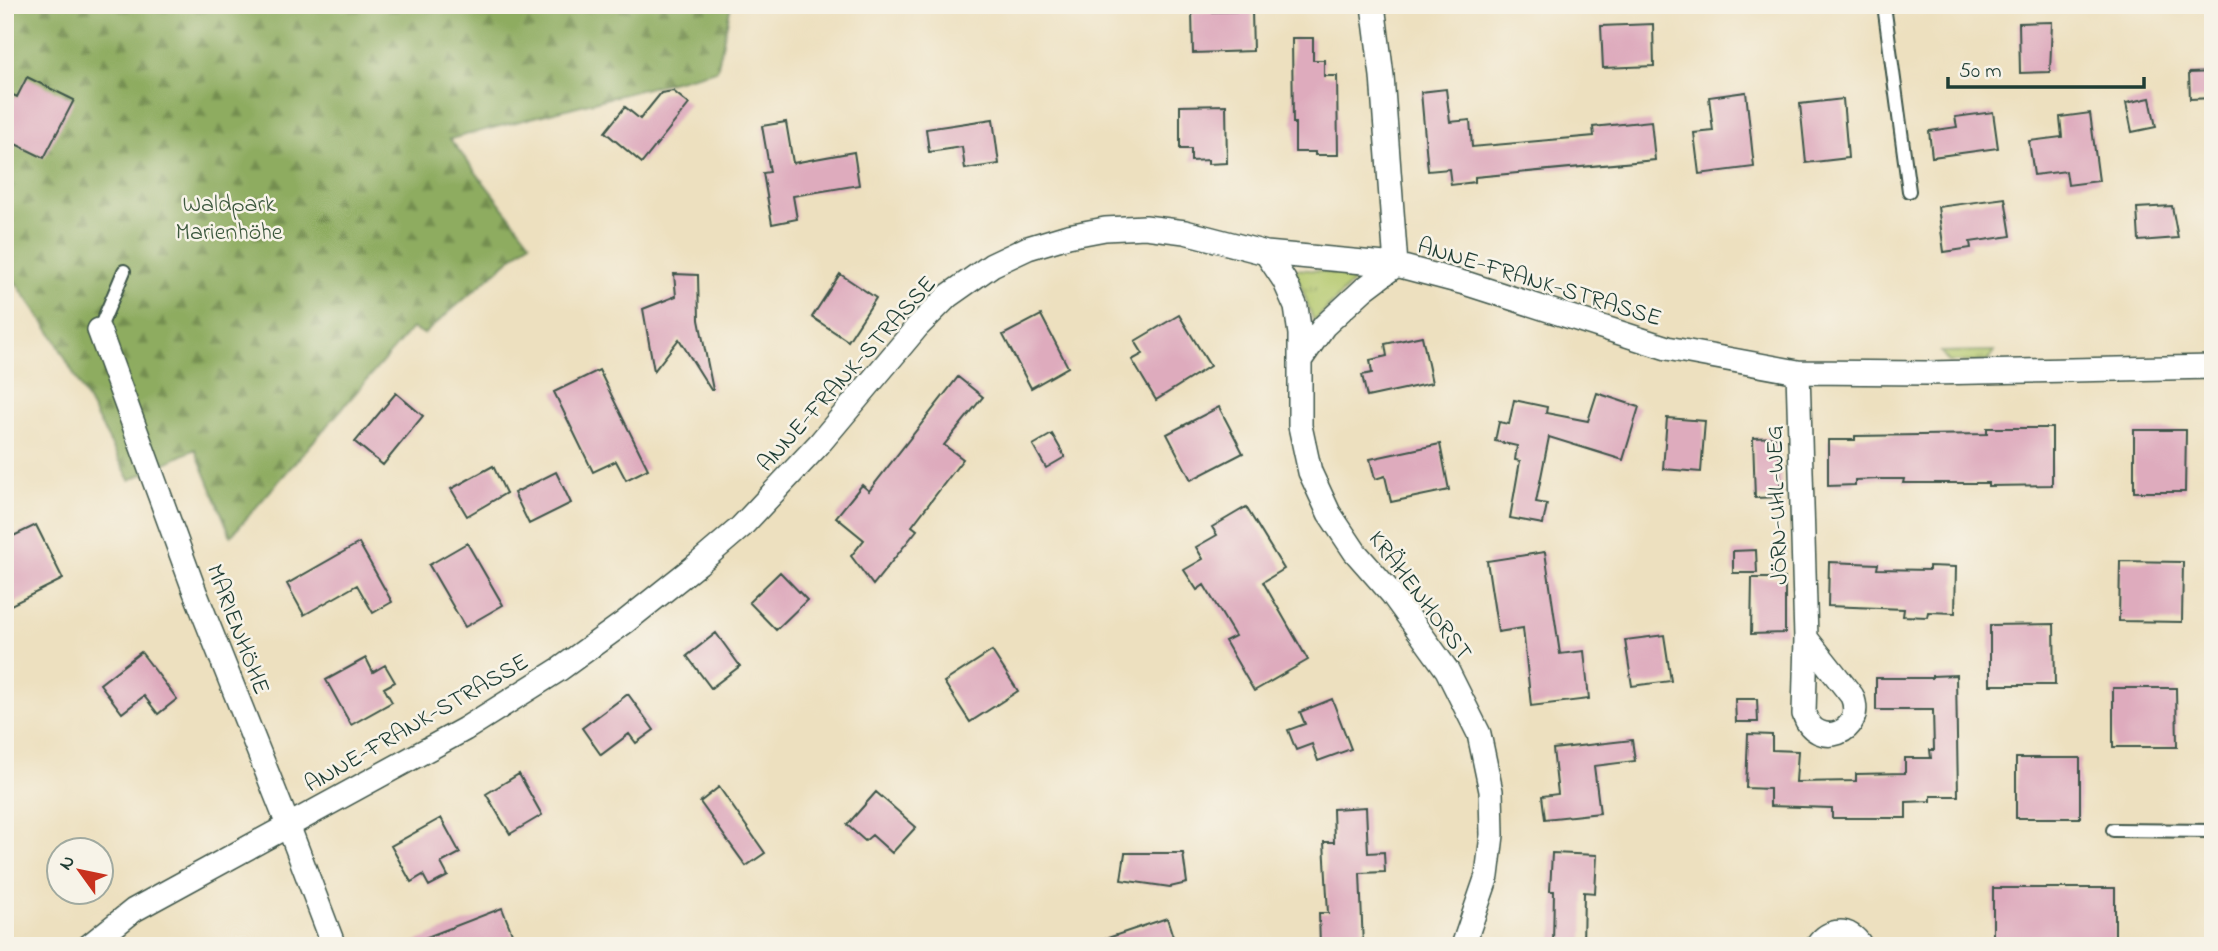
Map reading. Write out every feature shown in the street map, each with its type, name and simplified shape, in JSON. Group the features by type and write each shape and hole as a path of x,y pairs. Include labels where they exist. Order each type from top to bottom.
{"street":[{"path":"1301,359 1324,326 1364,289 1396,265 1382,76 1373,5"},
{"name":"ANNE-FRANK-STRASSE","path":"89,946 134,910 465,729 520,695 625,622 741,527 793,472 918,326 962,285 992,265 1028,248 1105,229 1145,227 1185,232 1266,253 1396,265 1468,284 1667,348 1798,372 1930,373 2213,367"},
{"name":"KRÄHENHORST","path":"1266,253 1284,280 1296,307 1301,359 1300,426 1310,472 1329,513 1355,552 1392,594 1447,670 1479,734 1491,791 1492,835 1487,876 1463,946"},
{"name":"MARIENHÖHE","path":"99,330 195,592 289,825 334,946"},
{"name":"JÖRN-UHL-WEG","path":"1798,372 1806,638"},
{"path":"1817,946 1826,935 1838,931 1851,934 1861,946"}],"lane":[{"path":"1884,5 1909,191"},
{"path":"99,330 124,271"},
{"path":"2113,830 2213,831"}],"green space":[{"name":"Waldpark Marienhöhe","path":"5,5 731,5 717,70 450,139 530,242 424,334 412,328 231,536 195,449 130,480 55,339 5,267"},
{"path":"1295,269 1361,274 1314,322"},
{"path":"1994,351 1987,362 1949,362 1941,352"}],"building":[{"path":"1252,11 1253,51 1193,53 1192,12"},
{"path":"2052,22 2050,72 2020,73 2019,23"},
{"path":"1653,24 1654,66 1603,68 1601,26"},
{"path":"1292,38 1313,38 1313,60 1324,60 1324,76 1337,76 1338,155 1295,152"},
{"path":"2213,72 2213,98 2190,99 2189,73"},
{"path":"27,77 74,100 44,158 5,139 5,91 17,97"},
{"path":"1446,89 1450,122 1470,120 1472,147 1594,136 1593,127 1651,121 1655,160 1475,177 1475,182 1451,185 1449,169 1428,171 1421,92"},
{"path":"673,91 689,104 642,163 605,132 625,107 640,119 661,93"},
{"path":"1746,92 1754,167 1699,174 1694,133 1713,131 1709,97"},
{"path":"2150,98 2156,127 2132,132 2126,103"},
{"path":"1843,99 1848,158 1806,163 1800,104"},
{"path":"1226,105 1227,163 1191,161 1191,149 1180,149 1180,106"},
{"path":"1993,112 1998,148 1932,157 1929,131 1957,127 1955,117"},
{"path":"2090,113 2099,181 2068,185 2066,171 2034,175 2029,141 2062,137 2060,117"},
{"path":"993,119 999,164 965,169 962,147 929,152 926,129"},
{"path":"786,122 793,163 854,152 859,185 793,196 797,219 772,224 763,173 770,172 762,126"},
{"path":"2005,198 2011,236 1970,242 1971,248 1944,252 1938,207"},
{"path":"2172,206 2178,238 2139,241 2137,208"},
{"path":"674,274 698,275 699,320 713,390 679,339 654,371 643,309 676,296"},
{"path":"840,274 876,298 848,341 812,317"},
{"path":"1041,315 1068,367 1031,388 1003,335"},
{"path":"1179,315 1210,366 1156,400 1132,360 1143,354 1135,341"},
{"path":"1422,336 1432,383 1367,397 1362,375 1372,373 1370,360 1387,356 1385,344"},
{"path":"599,370 648,469 626,480 616,461 593,472 554,392"},
{"path":"958,377 983,397 944,445 963,459 912,526 917,530 873,585 851,556 864,540 836,517 862,485 869,491"},
{"path":"396,393 423,416 383,465 355,442"},
{"path":"1597,393 1639,407 1623,460 1549,437 1536,502 1547,504 1543,524 1510,518 1520,461 1515,460 1517,446 1495,441 1499,422 1509,424 1514,400 1547,407 1546,413 1588,421"},
{"path":"1219,407 1243,453 1191,480 1167,434"},
{"path":"1667,418 1705,421 1701,472 1663,469"},
{"path":"1987,428 2052,428 2052,485 1988,486 1988,483 1903,483 1904,479 1881,479 1855,480 1855,485 1828,486 1828,440 1855,440 1855,436 1987,434"},
{"path":"2134,430 2186,430 2185,492 2134,492"},
{"path":"1052,434 1065,457 1046,468 1033,445"},
{"path":"1779,437 1781,497 1755,498 1753,438"},
{"path":"1440,444 1449,490 1391,502 1385,476 1375,479 1370,459"},
{"path":"493,466 506,493 467,516 451,489"},
{"path":"556,472 571,503 529,524 514,493"},
{"path":"1246,507 1284,569 1263,582 1308,660 1254,691 1225,641 1235,636 1204,585 1197,590 1184,570 1203,559 1196,547 1217,535 1212,527"},
{"path":"36,525 63,579 5,608 5,540"},
{"path":"359,543 392,602 373,613 357,585 304,615 287,584"},
{"path":"467,543 503,605 465,627 429,565"},
{"path":"1756,550 1757,573 1733,573 1733,551"},
{"path":"1545,552 1560,654 1584,651 1589,699 1531,706 1523,628 1498,632 1487,561"},
{"path":"2120,561 2183,562 2182,622 2119,621"},
{"path":"1829,562 1878,564 1877,569 1929,570 1929,566 1956,567 1955,613 1928,612 1927,617 1903,616 1904,609 1828,606"},
{"path":"780,572 807,600 776,630 749,602"},
{"path":"1752,578 1785,578 1785,633 1751,634"},
{"path":"2054,624 2055,685 1990,685 1990,625"},
{"path":"716,633 740,666 711,688 687,656"},
{"path":"1664,635 1671,681 1632,686 1625,640"},
{"path":"992,651 1018,691 970,722 944,682"},
{"path":"141,652 177,699 158,714 144,696 122,713 100,684"},
{"path":"366,658 373,672 385,665 395,682 384,688 392,702 351,725 326,680"},
{"path":"1956,675 1958,796 1931,796 1931,801 1906,802 1906,818 1832,818 1832,808 1770,806 1770,789 1746,788 1748,734 1772,735 1772,750 1798,751 1796,782 1856,781 1856,774 1905,773 1905,758 1931,758 1930,750 1934,750 1933,710 1876,710 1876,678"},
{"path":"2113,688 2176,688 2177,747 2113,747"},
{"path":"628,694 654,730 636,743 629,734 601,755 582,728"},
{"path":"1332,699 1351,749 1318,761 1312,744 1296,750 1288,730 1305,724 1300,712"},
{"path":"1735,699 1757,699 1758,722 1736,722"},
{"path":"1632,740 1635,761 1594,766 1600,813 1545,819 1542,796 1558,794 1553,749"},
{"path":"2016,758 2080,758 2080,818 2016,818"},
{"path":"519,774 542,815 510,834 486,794"},
{"path":"719,787 765,853 746,866 700,802"},
{"path":"876,792 916,827 892,853 872,835 865,841 847,825"},
{"path":"1366,807 1368,853 1384,852 1385,872 1360,873 1363,946 1320,946 1319,913 1328,913 1324,842 1334,842 1333,809"},
{"path":"441,818 460,853 441,863 448,876 429,886 423,875 411,882 391,846"},
{"path":"1125,853 1183,853 1187,883 1170,887 1121,880"},
{"path":"1552,853 1597,855 1595,893 1584,892 1583,946 1553,946 1554,891 1550,891"},
{"path":"1993,888 2115,888 2115,946 1993,946"},
{"path":"502,908 517,946 409,946 409,944"},
{"path":"1167,918 1176,946 1097,946 1096,942"}]}
